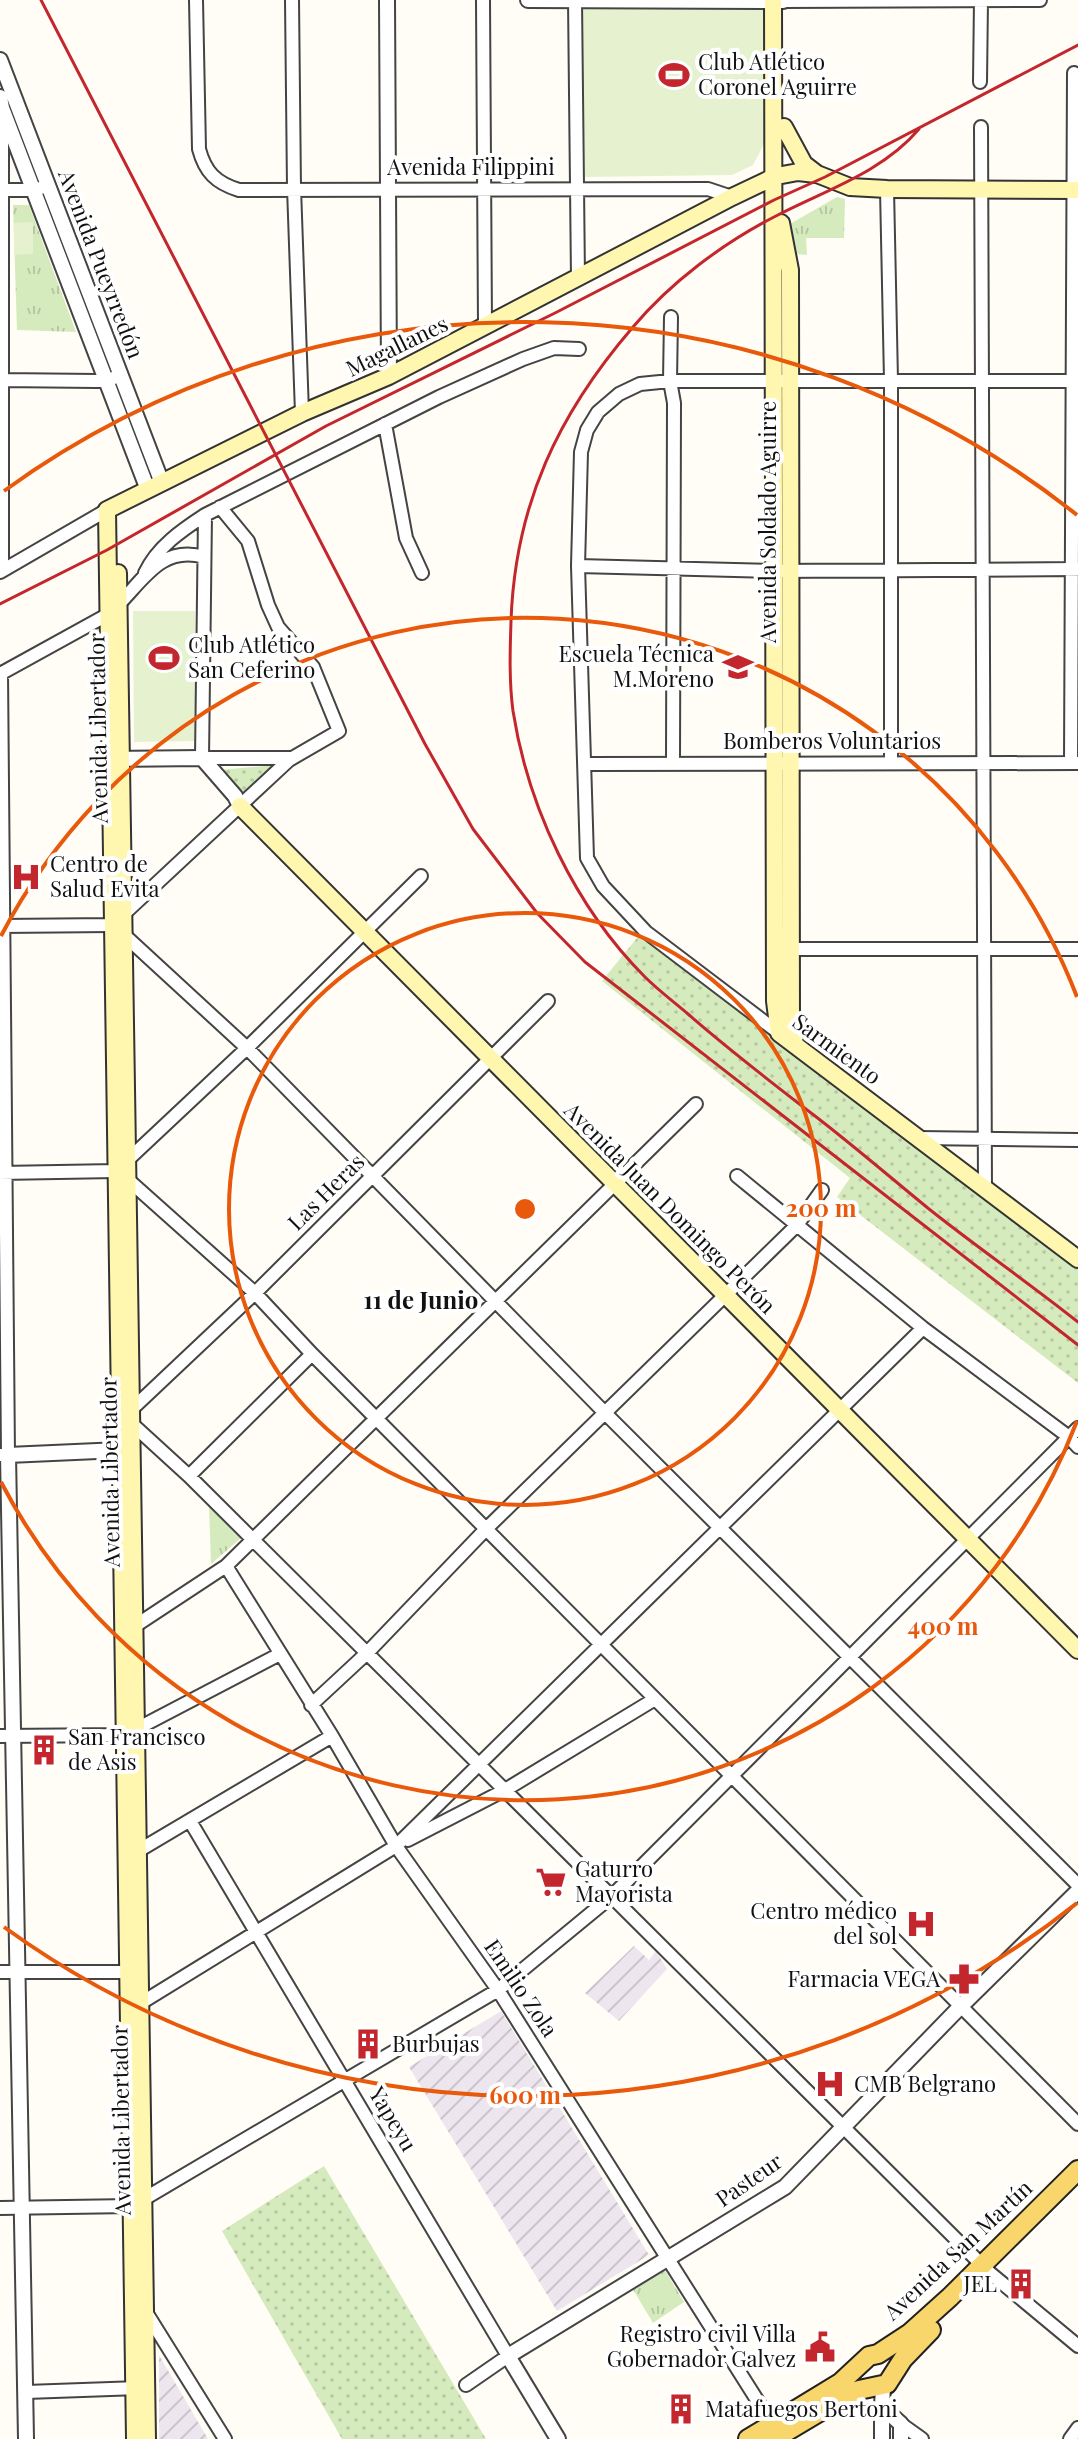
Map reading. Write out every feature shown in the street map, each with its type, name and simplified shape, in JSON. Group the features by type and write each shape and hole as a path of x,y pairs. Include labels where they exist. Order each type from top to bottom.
{"main road":[{"name":"Avenida Soldado Aguirre","path":"778,1 784,127 778,176"},
{"name":"Avenida Soldado Aguirre","path":"778,1 783,949 795,1044"},
{"path":"784,127 804,164 817,174 850,187 1076,190"},
{"name":"Magallanes","path":"112,508 302,413 389,376 732,197 778,176 798,172 817,174"},
{"name":"Avenida Libertador","path":"112,508 141,2388 147,2439"},
{"name":"Avenida Juan Domingo Perón","path":"241,801 843,1407 1078,1650"},
{"name":"Avenida Soldado Aguirre","path":"779,1033 775,1019 783,949"},
{"name":"Sarmiento","path":"779,1033 1078,1259"},
{"name":"Avenida Libertador","path":"123,1170 131,1416 126,1450 135,1626 130,1733 138,1851 134,1972"},
{"name":"Avenida Juan Domingo Perón","path":"970,1536 1078,1638"},
{"name":"Avenida San Martín","path":"748,2439 776,2433 859,2390 884,2382 914,2346 958,2306 986,2268 1078,2170"},
{"name":"Avenida San Martín","path":"776,2433 870,2358 910,2333 1078,2186"},
{"path":"870,2358 890,2359 884,2382 863,2377 870,2358"},
{"name":"Avenida Libertador","path":"135,2439 141,2388"}],"street":[{"name":"Avenida Filippini","path":"196,0 199,149 203,166 212,178 226,186 239,190 708,189 732,197"},
{"path":"292,0 294,188 302,413"},
{"path":"387,0 389,376"},
{"path":"483,0 485,326"},
{"path":"528,0 1040,0"},
{"path":"575,0 578,279"},
{"path":"980,82 981,0"},
{"name":"Avenida Pueyrredón","path":"0,60 41,188 155,486"},
{"path":"1074,73 1075,763"},
{"path":"1,103 1,572"},
{"name":"Avenida Pueyrredón","path":"1,103 41,188"},
{"path":"981,127 985,1189"},
{"path":"0,190 41,188"},
{"path":"887,189 891,380 891,763"},
{"path":"671,317 670,381 674,403 673,764"},
{"path":"26,2439 18,1972 7,1736 1,673 113,611 145,573 152,558 185,528 205,515 385,424 523,359 554,348 579,349"},
{"path":"2,380 113,378"},
{"path":"585,764 578,566 581,452 587,430 598,412 619,394 640,384 670,381 1076,381"},
{"path":"385,424 406,538 422,573"},
{"path":"120,926 241,801 292,758 339,731 313,667 278,627 248,541 220,507"},
{"name":"Magallanes","path":"1,572 112,508"},
{"path":"202,758 205,515"},
{"path":"145,573 171,557 191,553 204,557"},
{"path":"578,566 782,571 1075,569"},
{"path":"115,758 292,758"},
{"name":"Avenida Juan Domingo Perón","path":"202,758 241,801"},
{"name":"Bomberos Voluntarios","path":"585,764 1075,763"},
{"name":"Sarmiento","path":"585,764 587,858 603,886 646,932 779,1033"},
{"path":"3,1172 123,1170 421,876"},
{"path":"2,926 120,926 247,1048 1078,1888"},
{"path":"783,949 1078,949"},
{"name":"Las Heras","path":"131,1416 548,1001"},
{"path":"135,1626 226,1566 696,1104"},
{"path":"919,1138 1078,1140"},
{"path":"123,1170 255,1293 376,1419 1078,2124"},
{"path":"0,2208 138,2203 498,1990 612,1896 970,1536 1075,1437 923,1328 737,1176"},
{"path":"311,1705 797,1225 822,1190"},
{"path":"396,1846 923,1328"},
{"path":"189,1476 312,1354"},
{"path":"131,1416 986,2268 1078,2346"},
{"path":"4,1455 162,1449"},
{"name":"Emilio Zola","path":"226,1566 396,1846 498,1990 776,2433"},
{"path":"7,1736 130,1733 280,1654"},
{"path":"135,2003 396,1846 505,1790 655,1699"},
{"path":"138,1851 332,1736"},
{"name":"Yapeyu","path":"190,1821 558,2439"},
{"name":"Pasteur","path":"508,2356 785,2187 1078,1888"},
{"path":"0,1972 134,1972"},
{"path":"140,2307 225,2439"},
{"path":"466,2385 508,2356"},
{"path":"882,2439 884,2382"},
{"path":"26,2392 141,2388"},
{"path":"882,2407 901,2431 922,2439"},
{"path":"1070,2439 1078,2428"}],"shaded area":[{"path":"634,1946 649,1960 656,1951 667,1969 619,2021 585,1993"},
{"path":"501,2011 649,2255 557,2311 409,2067"},
{"path":"159,2355 208,2439 159,2439"}],"green space":[{"name":"Club Atlético Coronel Aguirre","path":"582,8 765,8 765,142 753,165 732,175 585,177"},
{"path":"837,197 845,199 844,238 806,238 807,255 797,254 788,225"},
{"path":"13,205 29,205 76,332 17,330"},
{"path":"33,222 33,254 14,255 14,223"},
{"name":"Club Atlético San Ceferino","path":"133,611 195,611 195,741 134,742"},
{"path":"276,765 246,792 241,792 218,770"},
{"path":"641,933 1078,1269 1078,1383 837,1197 850,1178 602,981"},
{"path":"209,1506 241,1538 211,1564"},
{"path":"324,2166 486,2439 342,2439 222,2231"},
{"path":"663,2267 684,2302 653,2323 631,2286"}],"railway":[{"path":"41,0 425,744 473,829 537,913 585,962 1078,1345"},
{"path":"0,604 107,550 326,426 825,177 1078,45"},
{"path":"919,129 888,158 755,228 698,265 648,310 606,360 562,428 545,463 521,538 511,621 513,711 530,783 558,854 597,919 645,977 929,1209 1078,1322"}],"place":[{"name":"Club Atlético Coronel Aguirre","path":"674,75"},
{"name":"Club Atlético San Ceferino","path":"164,658"},
{"name":"Escuela Técnica M.Moreno","path":"738,667"},
{"name":"Centro de Salud Evita","path":"26,877"},
{"name":"San Francisco de Asis","path":"44,1750"},
{"name":"Gaturro Mayorista","path":"551,1882"},
{"name":"Centro médico del sol","path":"921,1924"},
{"name":"Farmacia VEGA","path":"964,1979"},
{"name":"Burbujas","path":"368,2044"},
{"name":"CMB Belgrano","path":"830,2084"},
{"name":"JEL","path":"1021,2284"},
{"name":"Registro civil Villa Gobernador Galvez","path":"820,2347"},
{"name":"Matafuegos Bertoni","path":"681,2409"}],"district":[{"name":"11 de Junio","path":"421,1301"}]}
